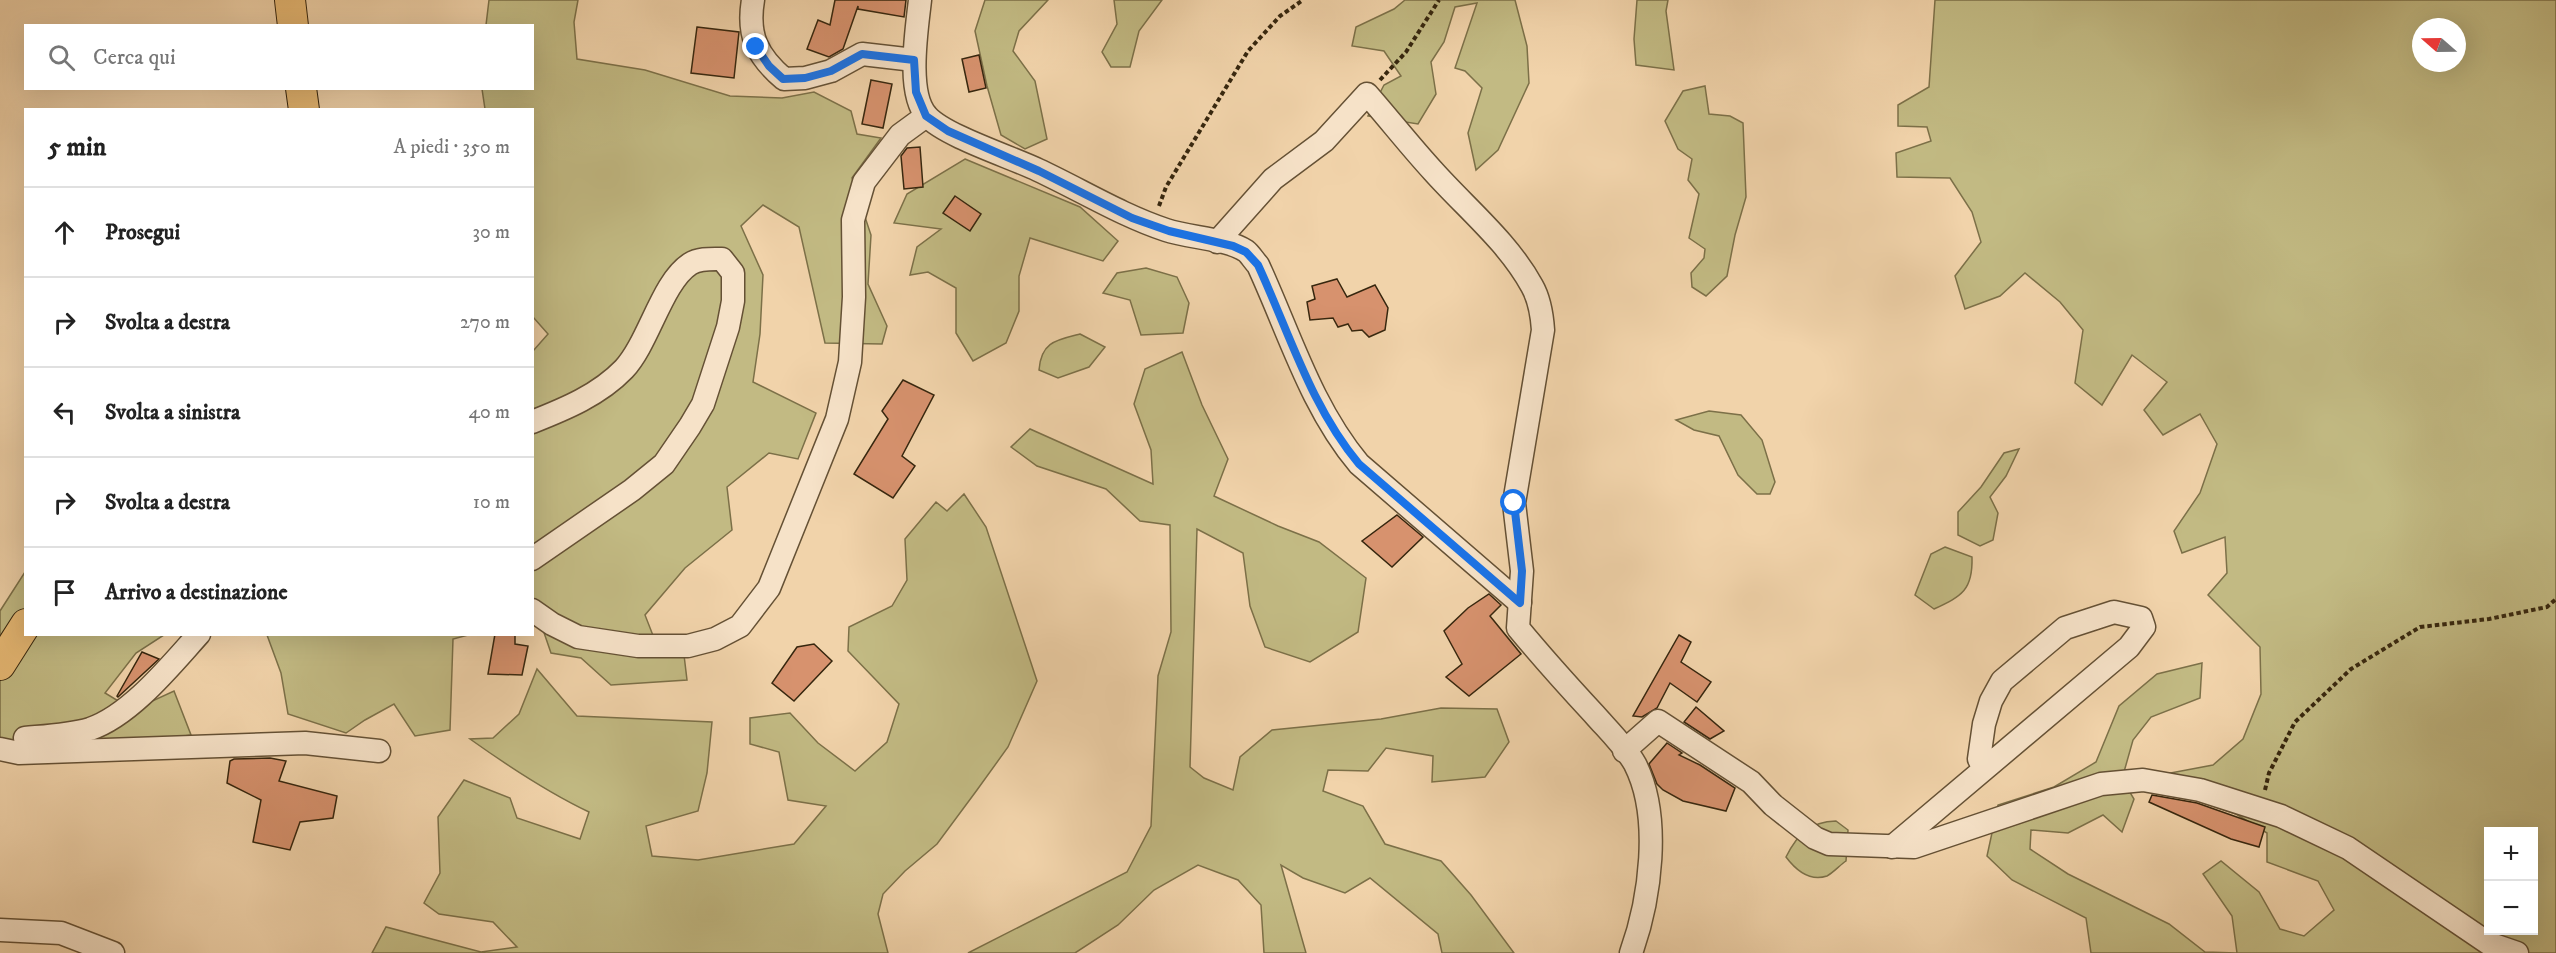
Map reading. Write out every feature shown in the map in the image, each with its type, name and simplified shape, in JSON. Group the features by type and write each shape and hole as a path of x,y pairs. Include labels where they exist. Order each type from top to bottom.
{"main road":[{"path":"290,0 293,24"},
{"path":"301,90 304,108"},
{"path":"0,665 24,627"}],"street":[{"path":"753,0 750,23 756,47 769,66 783,79 805,78 831,71 862,54 914,60"},
{"path":"920,0 914,60 916,92 926,116 948,131 1039,171 1132,218 1246,252 1258,265 1322,412 1342,444 1359,464 1520,603"},
{"path":"1217,242 1272,179 1324,141 1367,94 1511,256 1533,286 1541,310 1543,330 1514,503 1522,571 1518,628 1634,764 1647,802 1651,831 1649,880 1631,953"},
{"path":"534,611 552,624 578,637 638,646 688,646 715,639 740,626 769,588 837,419 850,362 854,297 853,220 864,182 900,135 926,116"},
{"path":"534,421 571,406 605,386 625,368 642,344 659,306 674,281 690,264 705,259 722,259 733,273 733,301 728,327 703,404 664,464 632,490 534,558"},
{"path":"1892,847 2129,647 2144,627 2141,618 2114,612 2065,628 2002,681 1991,701 1984,724 1979,759 1984,769"},
{"path":"0,740 63,735 92,728 114,716 150,688 197,636"},
{"path":"1624,751 1658,721 1751,782 1773,805 1815,838 1829,844 1914,847 2101,784 2143,780 2200,790 2281,816 2348,848 2488,943 2517,953"},
{"path":"0,749 19,753 305,743 379,751"},
{"path":"0,930 61,933 113,953"}],"path":[{"path":"1151,225 1166,187 1248,51 1280,16 1303,0"},
{"path":"1367,94 1406,52 1439,0"},
{"path":"2260,809 2269,773 2295,722 2351,669 2420,627 2489,619 2536,610 2547,607 2556,599"}],"shaded area":[{"path":"489,0 578,0 574,22 577,59 645,70 730,96 782,98 814,92 851,111 857,134 881,138 852,178 871,235 868,284 887,326 882,344 825,343 799,227 763,205 741,226 763,275 760,334 753,382 816,413 798,459 769,453 727,487 732,530 685,568 645,615 661,656 684,655 687,680 611,685 581,658 551,653 540,621 534,619 534,350 548,334 534,318 534,108 485,108 482,90 534,90 534,24 486,24"},
{"path":"985,0 1048,0 1019,31 1013,51 1035,81 1047,139 1025,149 1001,135 987,86 975,31"},
{"path":"1114,0 1162,0 1139,31 1130,67 1111,67 1102,52 1117,24"},
{"path":"1405,0 1515,0 1527,46 1529,83 1498,150 1476,170 1468,133 1482,88 1465,71 1455,68 1477,3 1455,7 1444,42 1431,62 1436,94 1418,124 1368,116 1384,85 1401,76 1384,51 1352,46 1356,27 1394,9"},
{"path":"1637,0 1668,0 1666,11 1674,70 1636,65 1634,39"},
{"path":"1935,0 2556,0 2556,953 2237,953 2232,916 2203,874 2221,861 2259,892 2280,929 2304,936 2334,910 2318,881 2267,862 2267,833 2236,814 2175,793 2165,774 2213,765 2243,739 2261,694 2260,647 2208,595 2227,573 2225,537 2182,553 2174,531 2200,493 2217,444 2200,414 2163,435 2144,410 2167,382 2132,355 2102,405 2075,383 2083,330 2060,302 2025,273 2000,296 1965,309 1955,276 1981,242 1972,212 1950,178 1897,177 1896,153 1931,141 1927,127 1898,126 1898,105 1929,87"},
{"path":"1705,86 1709,114 1730,116 1743,123 1746,197 1735,235 1727,276 1706,296 1692,287 1691,273 1704,258 1705,249 1689,238 1699,194 1688,180 1692,159 1678,149 1665,121 1683,91"},
{"path":"965,159 1080,207 1118,241 1103,261 1030,238 1019,276 1019,311 1006,343 973,361 956,333 956,288 928,272 910,275 917,247 941,229 894,223 907,194"},
{"path":"1146,268 1177,277 1189,303 1183,333 1141,335 1130,300 1103,293 1117,273"},
{"path":"1080,334 1105,347 1089,367 1058,378 1039,370 1043,353 1051,344"},
{"path":"1182,352 1202,405 1228,459 1214,496 1319,542 1366,578 1358,632 1310,662 1265,647 1250,606 1243,553 1197,529 1190,767 1204,778 1233,790 1240,757 1272,730 1381,719 1441,708 1497,709 1509,742 1485,777 1432,782 1433,756 1386,748 1368,771 1328,770 1323,791 1363,806 1385,844 1441,861 1471,895 1514,953 1442,953 1438,934 1370,878 1345,893 1303,878 1281,865 1306,953 1264,953 1261,905 1238,880 1198,865 1154,890 1118,925 1075,953 968,953 1127,872 1151,826 1158,676 1171,632 1170,525 1140,521 1106,489 1037,466 1011,447 1030,429 1153,484 1151,450 1134,404 1145,369"},
{"path":"1709,411 1741,415 1762,440 1775,482 1770,494 1757,494 1738,475 1719,436 1694,430 1676,420"},
{"path":"2019,449 2006,476 1990,497 1998,513 1993,540 1980,546 1958,535 1958,512 1981,487 2004,453"},
{"path":"964,494 986,527 1037,681 1008,747 977,790 937,844 905,871 883,894 878,914 888,953 372,953 386,927 481,952 517,947 493,922 439,914 424,903 440,873 438,817 464,780 510,798 517,818 580,839 589,812 528,778 470,739 493,738 519,714 537,669 577,716 712,722 707,773 698,811 646,826 652,856 698,860 794,844 826,806 788,800 779,752 750,744 750,718 790,713 818,743 855,771 887,742 899,704 848,651 849,627 892,606 907,580 905,539 936,502 947,511"},
{"path":"1945,547 1972,557 1972,568 1968,585 1959,596 1934,609 1915,595 1931,554"},
{"path":"24,574 24,636 162,636 136,653 105,693 133,710 174,691 191,735 67,753 0,750 0,611"},
{"path":"267,636 464,636 453,639 450,730 415,736 394,704 346,733 288,714 281,673"},
{"path":"2202,663 2200,698 2151,717 2133,740 2122,779 2134,799 2122,832 2103,815 2068,833 2031,830 2030,849 2068,874 2169,924 2205,952 2237,953 2091,953 2086,918 2012,880 1987,856 1998,805 2054,787 2096,762 2119,706 2157,674"},
{"path":"1836,821 1848,830 1846,861 1827,876 1808,876 1798,870 1786,857 1795,841 1812,827"}],"building":[{"path":"835,0 906,0 904,17 858,9 858,6 843,49 829,57 807,49 818,20 830,25"},
{"path":"697,27 739,32 734,78 691,73"},
{"path":"979,55 986,88 969,92 962,59"},
{"path":"871,80 892,84 883,128 862,124"},
{"path":"920,147 923,187 904,189 901,156 907,148"},
{"path":"955,196 981,214 970,231 943,213"},
{"path":"1337,279 1347,297 1375,285 1388,308 1385,330 1369,337 1362,330 1352,331 1348,324 1338,327 1333,318 1310,320 1307,302 1315,299 1312,286"},
{"path":"903,380 934,395 902,456 915,466 893,498 854,474 888,419 882,411"},
{"path":"1397,515 1423,537 1392,567 1362,541"},
{"path":"1489,594 1501,605 1490,616 1521,654 1469,696 1446,677 1462,664 1444,631 1468,608"},
{"path":"1679,635 1691,642 1681,662 1711,682 1697,702 1670,683 1657,708 1642,717 1633,716"},
{"path":"495,636 515,636 515,644 528,646 522,675 488,674"},
{"path":"814,644 832,661 794,701 772,683 797,647"},
{"path":"142,652 159,659 118,697 117,696"},
{"path":"1696,707 1724,731 1710,739 1684,722"},
{"path":"1667,743 1682,753 1679,755 1700,765 1735,788 1726,811 1683,801 1657,784 1649,764"},
{"path":"270,758 286,761 279,781 337,796 333,818 300,822 290,850 253,842 261,800 227,783 230,761"},
{"path":"2152,795 2197,803 2265,827 2259,847 2231,839 2149,802"}],"route":[{"path":"756,47 769,66 783,79 805,78 831,71 862,54 914,60 916,92 926,116 948,131 1039,171 1132,218 1169,231 1233,246 1246,252 1258,265 1322,412 1342,444 1359,464 1520,603 1522,571 1514,503"}]}
